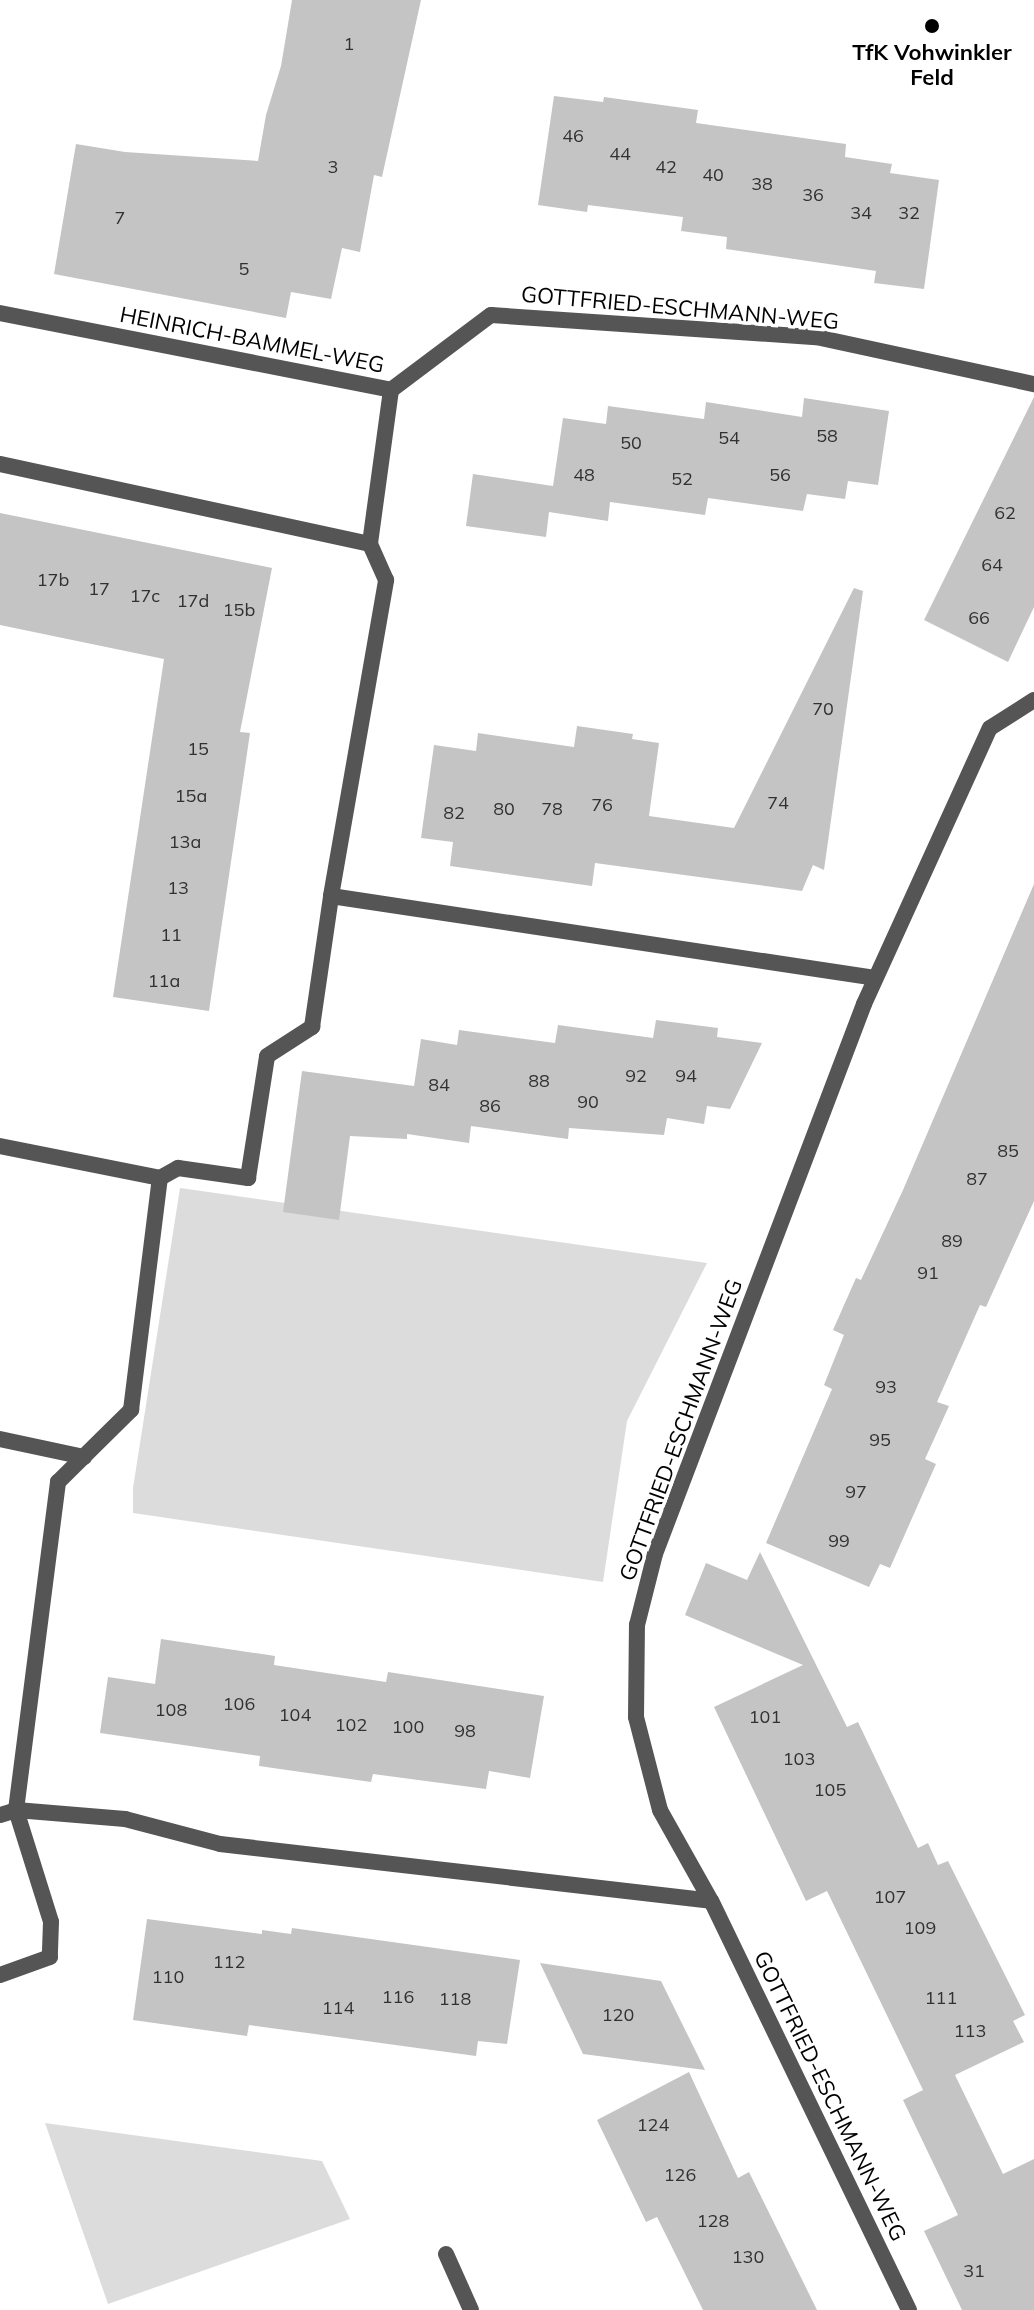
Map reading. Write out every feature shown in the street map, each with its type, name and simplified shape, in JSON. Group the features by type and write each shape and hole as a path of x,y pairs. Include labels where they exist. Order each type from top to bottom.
{"street":[{"name":"HEINRICH-BAMMEL-WEG","path":"0,313 391,390 370,544"},
{"name":"GOTTFRIED-ESCHMANN-WEG","path":"391,390 491,315 816,337 1034,384"},
{"path":"0,464 370,544 386,580 331,896 312,1027 267,1056 248,1178 178,1168 160,1178 0,1146"},
{"name":"GOTTFRIED-ESCHMANN-WEG","path":"909,2310 711,1901 660,1810 636,1717 637,1625 655,1554 875,978 990,728 1034,700"},
{"path":"331,896 411,911 875,978"},
{"path":"0,1975 50,1957 51,1922 8,1812 58,1482 131,1410 160,1178"},
{"path":"0,1439 84,1457"},
{"path":"8,1812 125,1819 220,1844 711,1901"},
{"path":"446,2254 471,2310"}],"shaded area":[{"path":"180,1188 707,1263 627,1421 603,1582 133,1513 133,1488"},
{"path":"45,2123 322,2161 350,2219 108,2304"}],"building":[{"path":"292,0 421,0 382,177 374,175 360,252 342,248 331,299 291,292 286,318 54,274 76,144 125,152 258,161 266,115 281,66"},
{"path":"554,96 603,102 604,97 698,110 696,123 846,144 845,157 892,164 890,173 939,180 924,289 874,283 876,271 726,249 727,237 681,231 683,217 588,205 587,212 538,205"},
{"path":"1034,397 1034,607 1008,662 924,620"},
{"path":"804,398 889,411 878,485 848,481 845,499 807,494 803,511 708,498 705,515 610,502 608,521 549,512 546,537 466,526 473,474 553,486 563,418 606,424 608,406 704,419 706,402 802,417"},
{"path":"0,513 272,568 240,732 250,733 209,1011 113,997 164,659 0,625"},
{"path":"854,588 863,591 824,870 813,865 802,891 595,863 592,886 450,866 453,842 421,838 434,745 476,751 478,733 574,747 577,726 633,734 632,739 659,743 649,816 734,828"},
{"path":"1034,884 1034,1201 986,1307 980,1305 937,1402 949,1406 925,1459 936,1464 890,1568 880,1564 869,1587 766,1543 832,1389 824,1385 844,1335 833,1330 856,1278 861,1280 903,1190"},
{"path":"656,1020 718,1028 717,1037 762,1043 730,1109 707,1106 704,1124 667,1118 664,1135 569,1128 568,1139 471,1126 469,1143 407,1134 407,1139 350,1136 339,1220 283,1212 302,1071 414,1086 421,1039 457,1045 459,1030 555,1043 558,1025 653,1038"},
{"path":"760,1552 847,1727 858,1722 918,1848 928,1843 938,1865 948,1861 1025,2015 1013,2021 1024,2042 955,2075 1003,2174 1034,2159 1034,2310 962,2310 924,2231 958,2215 903,2100 923,2090 827,1891 806,1901 714,1707 803,1665 685,1615 706,1563 747,1580"},
{"path":"161,1639 275,1656 274,1665 386,1682 388,1672 544,1696 530,1778 489,1771 486,1789 373,1774 371,1782 259,1766 260,1756 100,1733 108,1677 155,1684"},
{"path":"147,1919 262,1934 262,1930 291,1934 292,1928 520,1960 507,2044 478,2041 476,2056 249,2025 247,2036 133,2020"},
{"path":"540,1963 661,1981 705,2070 583,2054"},
{"path":"689,2072 738,2178 749,2172 817,2310 703,2310 657,2217 646,2222 597,2120"}],"place":[{"name":"TfK Vohwinkler Feld","path":"932,26"}]}
